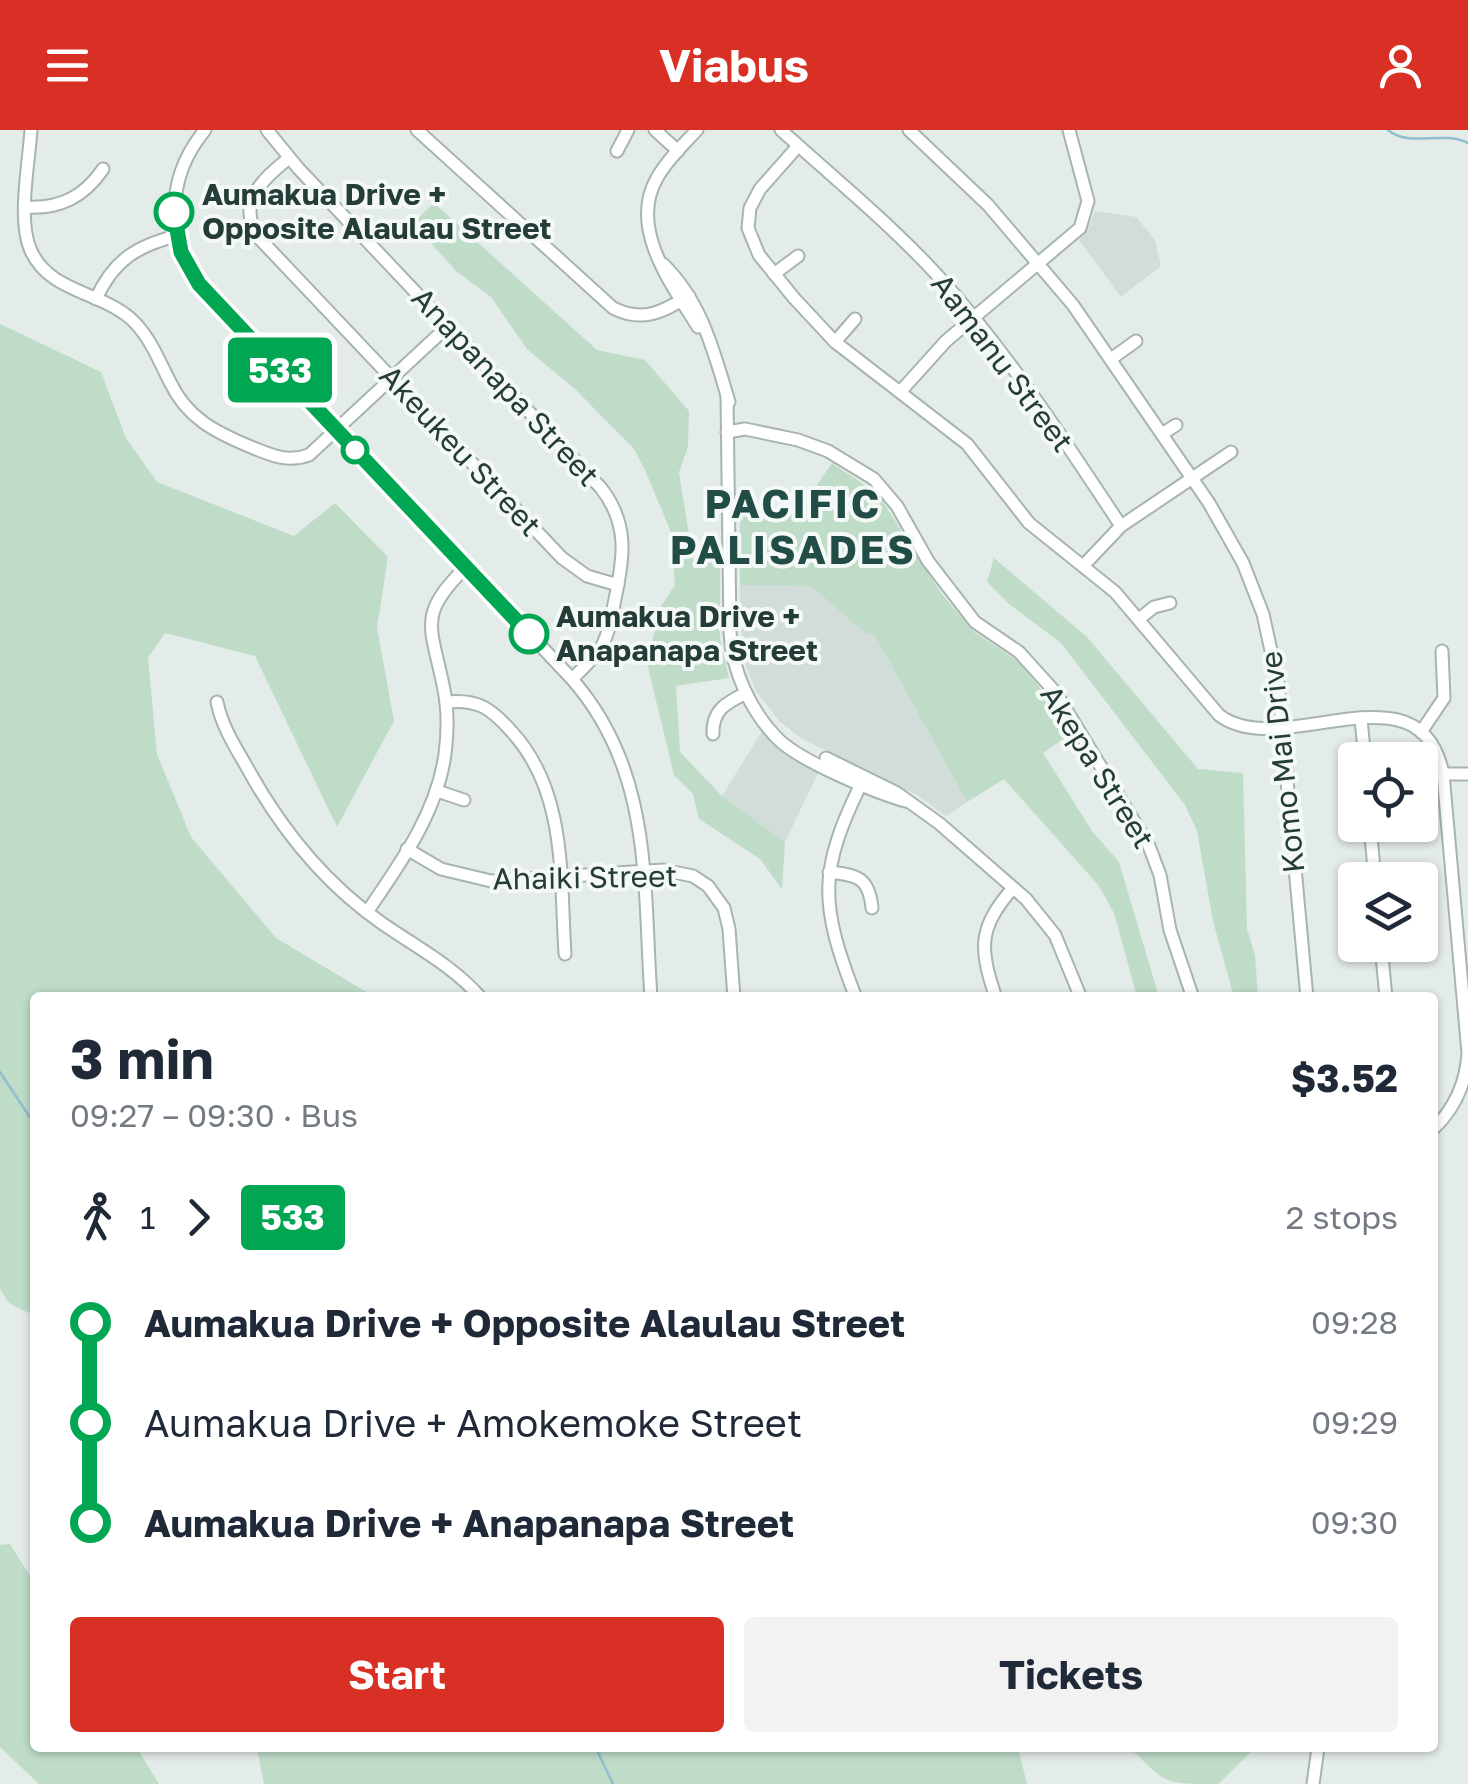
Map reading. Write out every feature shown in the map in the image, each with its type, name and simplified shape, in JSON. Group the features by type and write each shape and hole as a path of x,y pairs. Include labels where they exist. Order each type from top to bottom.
{"street":[{"path":"31,130 26,235 37,263 56,281 120,311 144,333 181,402 197,420 219,434 288,459 314,452 448,326"},
{"path":"205,130 178,178 174,209 176,236 199,284 572,679 604,720 624,760 636,807 651,992"},
{"name":"Anapanapa Street","path":"267,130 610,500 624,542 618,584 602,646 572,679"},
{"path":"417,130 613,308 644,316 665,311 685,298"},
{"path":"617,152 628,130"},
{"path":"655,130 678,151"},
{"path":"697,130 655,181 648,202 650,238 708,337 726,395 732,432 730,633 746,693 771,728 863,780 897,792 1014,888 1055,935 1079,992"},
{"name":"Aamanu Street","path":"780,130 897,234 974,318 1032,394 1121,526"},
{"name":"Komo Mai Drive","path":"909,130 971,187 1040,263 1111,359 1236,547 1258,599 1274,660 1305,992"},
{"path":"900,392 937,349 1076,232 1086,214 1086,192 1070,130"},
{"path":"798,146 756,194 748,215 752,242 774,274 835,342 968,444 1029,523 1115,592 1218,715 1243,727 1390,718 1421,732 1437,752 1460,887 1468,1053 1462,1102 1438,1124"},
{"name":"Akeukeu Street","path":"289,158 263,179 253,193 250,208 254,230 562,558 587,576 618,584"},
{"path":"26,207 65,203 92,186 103,169"},
{"path":"96,299 110,272 124,257 147,244 176,236"},
{"path":"774,274 798,256"},
{"path":"835,342 855,319"},
{"path":"1111,359 1136,342"},
{"path":"1162,434 1176,425"},
{"name":"Akepa Street","path":"732,432 761,431 828,451 874,480 897,506 928,560 975,622 1019,652 1056,694 1148,846 1160,875 1174,944 1191,992"},
{"path":"1084,566 1121,526 1230,452"},
{"path":"367,912 424,821 437,790 445,754 446,702 431,645 430,624 440,595 466,567"},
{"path":"1139,619 1154,607 1170,603"},
{"path":"1421,732 1444,698 1442,652"},
{"path":"713,734 717,712 746,693"},
{"path":"446,702 469,700 488,707 532,756 553,808 565,954"},
{"path":"218,702 220,720 278,821 318,870 367,912 466,972 478,992"},
{"path":"1361,719 1363,742"},
{"path":"1443,774 1468,774"},
{"path":"854,992 832,930 827,899 837,836 863,780"},
{"path":"437,790 464,800"},
{"name":"Ahaiki Street","path":"407,849 441,868 479,880 684,873 708,886 720,900 729,929 734,992"},
{"path":"829,872 854,876 866,883 872,908"},
{"path":"994,992 985,965 984,936 996,908 1014,888"},
{"path":"1383,962 1385,992"},
{"path":"1313,1784 1317,1752"}],"shaded area":[{"path":"1095,211 1136,217 1155,240 1161,266 1121,297 1079,240"},
{"path":"740,585 811,585 874,634 967,802 946,816 917,795 801,738 779,721 756,691 742,657"},
{"path":"762,731 782,748 820,769 785,842 722,796"}],"green space":[{"path":"434,203 597,350 645,360 689,411 688,447 679,472 693,560 720,560 720,639 729,678 676,686 680,752 722,796 785,842 782,889 760,859 699,819 693,794 674,775 648,667 658,611 675,585 670,530 645,470 634,449 575,389 527,349 491,297 456,271 413,223"},
{"path":"0,324 101,372 126,438 157,482 294,536 335,503 388,557 377,628 394,721 337,827 255,656 165,633 148,658 157,754 191,837 276,938 367,992 30,992 30,1314 9,1303 0,1289"},
{"path":"832,463 878,494 941,593 974,632 1019,662 1053,704 1072,733 1043,753 1092,831 1119,862 1158,992 1136,992 1114,913 1099,886 1004,779 967,802 874,634 867,634 811,586 740,585 740,513 798,513"},
{"path":"994,558 1087,637 1198,769 1243,773 1247,929 1255,955 1258,992 1233,992 1213,921 1197,831 1185,805 1061,643 987,582"},
{"path":"10,1544 30,1576 30,1752 139,1752 159,1784 39,1784 0,1747 0,1545"},
{"path":"258,1752 1019,1752 1027,1784 264,1784"},
{"path":"1134,1752 1251,1752 1218,1784 1167,1780"}],"waterway":[{"path":"1388,130 1406,138 1447,138 1468,143"},
{"path":"0,1072 30,1117"},
{"path":"598,1752 613,1784"}],"bus line":[{"name":"533","path":"174,212 181,252 199,284 529,634"}],"place":[{"name":"Aumakua Drive + Opposite Alaulau Street","path":"174,212"},
{"name":"Aumakua Drive + Anapanapa Street","path":"529,634"}],"district":[{"name":"PACIFIC PALISADES","path":"793,527"}]}
